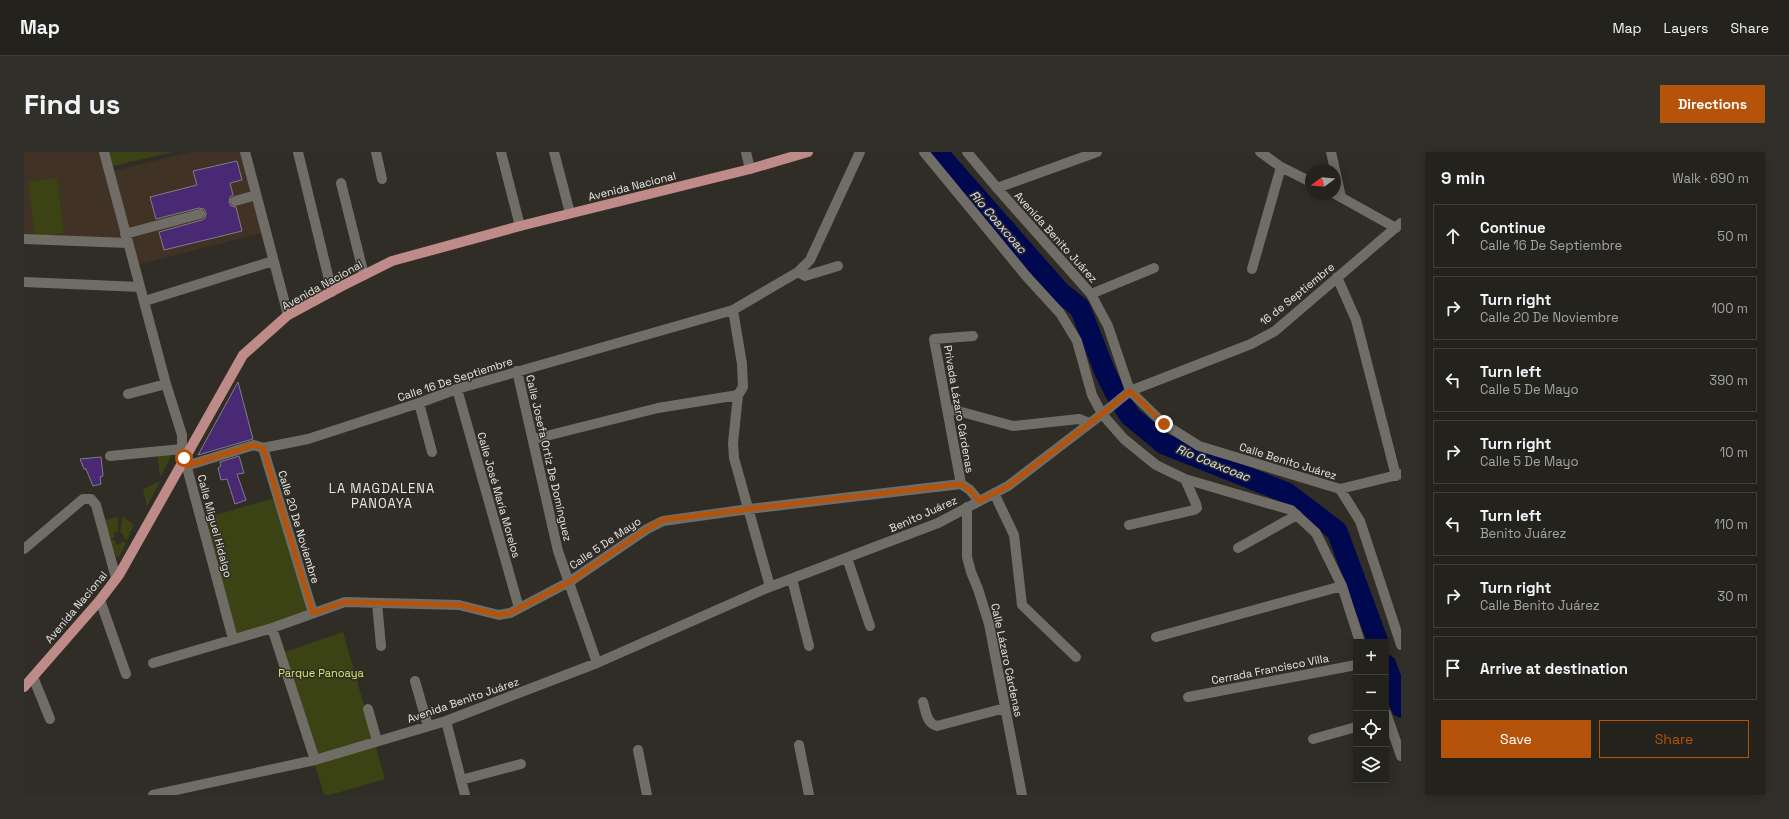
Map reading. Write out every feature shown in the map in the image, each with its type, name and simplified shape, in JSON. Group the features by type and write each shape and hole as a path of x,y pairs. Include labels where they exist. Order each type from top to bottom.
{"main road":[{"name":"Avenida Nacional","path":"24,687 100,600 116,578 243,355 288,315 392,261 570,213 750,169 808,152"}],"street":[{"name":"Calle Miguel Hidalgo","path":"104,152 110,187 127,239 145,301 166,384 182,435 184,458 233,639"},
{"path":"245,152 288,315"},
{"path":"298,152 332,292"},
{"path":"376,152 382,179"},
{"path":"501,152 520,226"},
{"path":"554,152 570,213"},
{"path":"746,152 750,169"},
{"path":"838,266 805,276 798,272 810,260 860,152"},
{"path":"924,152 1027,277 1060,313 1076,341 1092,395 1102,414 1124,439 1156,466 1185,479 1291,510 1297,515 1316,533 1342,586 1359,639"},
{"name":"Avenida Benito Juárez","path":"968,152 996,188 1091,294 1108,326 1127,393"},
{"path":"996,188 1097,152"},
{"path":"1260,152 1281,167 1305,179"},
{"path":"1331,152 1333,164"},
{"path":"1252,269 1281,167"},
{"path":"341,183 364,275"},
{"path":"235,201 256,195"},
{"path":"1341,197 1398,225"},
{"path":"24,239 127,239 200,214"},
{"name":"16 de Septiembre","path":"1127,393 1251,344 1275,331 1398,225"},
{"path":"145,301 273,261"},
{"path":"1091,294 1154,268"},
{"name":"Calle 16 De Septiembre","path":"110,456 184,458 254,445 263,448 308,439 457,389 733,310 798,272"},
{"path":"1337,277 1356,320 1399,475 1340,489"},
{"path":"24,282 140,287"},
{"path":"733,310 742,364 743,387 738,396 733,443 734,458 769,583 768,588"},
{"name":"Privada Lázaro Cárdenas","path":"961,484 934,339 974,336"},
{"name":"Calle Josefa Ortiz De Domínguez","path":"517,371 534,438 558,551 597,663"},
{"path":"128,394 166,384"},
{"name":"Calle José María Morelos","path":"457,389 519,608"},
{"name":"Benito Juárez","path":"768,588 938,522 1008,486 1127,393"},
{"name":"Calle Benito Juárez","path":"1127,393 1164,424 1198,446 1340,489 1360,521 1401,645"},
{"path":"534,438 658,408 738,396"},
{"path":"419,403 432,452"},
{"path":"946,408 1013,426 1079,419 1089,423"},
{"name":"Calle 20 De Noviembre","path":"263,448 313,613"},
{"path":"1129,525 1194,510 1197,508 1185,479"},
{"path":"961,484 970,490 979,501"},
{"name":"Calle 5 De Mayo","path":"272,628 345,602 459,605 499,615 510,613 569,582 647,529 663,520 961,484"},
{"path":"994,493 1014,535 1022,605 1076,657"},
{"path":"24,549 83,499 91,499 96,505 116,578"},
{"name":"Calle Lázaro Cárdenas","path":"967,508 967,557 989,624 1022,795"},
{"path":"1238,548 1297,515"},
{"path":"847,558 870,626"},
{"path":"792,579 809,646"},
{"path":"1156,637 1342,586"},
{"name":"Avenida Benito Juárez","path":"153,795 315,760 446,721 597,663 768,588"},
{"path":"100,600 126,674"},
{"path":"377,602 381,646"},
{"path":"153,663 272,628 315,760"},
{"name":"Cerrada Francisco Villa","path":"1188,697 1353,666"},
{"path":"33,677 50,719"},
{"path":"414,681 428,726"},
{"path":"923,702 928,720 932,725 937,726 1005,708"},
{"path":"368,709 377,741"},
{"path":"446,721 465,795"},
{"path":"1389,723 1401,756"},
{"path":"1313,738 1353,729"},
{"path":"799,745 809,795"},
{"path":"638,750 647,795"},
{"path":"461,780 521,764"}],"shaded area":[{"path":"24,152 104,152 110,172 190,152 245,152 265,232 133,266 128,243 24,239"}],"green space":[{"path":"104,152 174,152 108,167"},
{"path":"57,178 64,233 35,237 28,182"},
{"path":"175,449 160,477 157,451"},
{"path":"160,481 147,507 143,489"},
{"path":"278,497 310,613 236,636 205,518"},
{"path":"123,516 134,525 127,540 124,539 123,534 120,532"},
{"path":"118,517 118,533 114,532 114,538 110,538 105,520"},
{"path":"114,539 116,544 119,545 122,541 126,543 119,557 116,557 111,540"},
{"name":"Parque Panoaya","path":"343,632 385,779 330,795 324,795 282,653"}],"building":[{"path":"237,161 242,180 230,183 233,195 230,197 229,202 231,206 236,207 242,231 164,250 159,232 202,220 205,218 206,213 204,209 199,208 156,219 150,197 197,185 193,171"},
{"path":"238,382 253,439 198,455"},
{"path":"239,456 244,473 237,474 246,500 235,504 227,479 221,480 218,468 221,466 220,462"},
{"path":"101,457 103,476 100,477 101,484 93,486 80,459"}],"waterway":[{"name":"Río Coaxcoac","path":"937,152 1060,292 1080,308 1105,372 1116,394 1130,416 1164,444 1287,493 1337,531 1377,639"},
{"name":"Río Coaxcoac","path":"1389,673 1401,707"}],"district":[{"name":"LA MAGDALENA PANOAYA","path":"382,496"}],"route":[{"path":"184,458 186,466 254,445 263,448 313,613 345,602 377,602 459,605 499,615 510,613 569,582 647,529 663,520 961,484 970,490 979,501 1008,486 1130,391 1164,424"}]}
